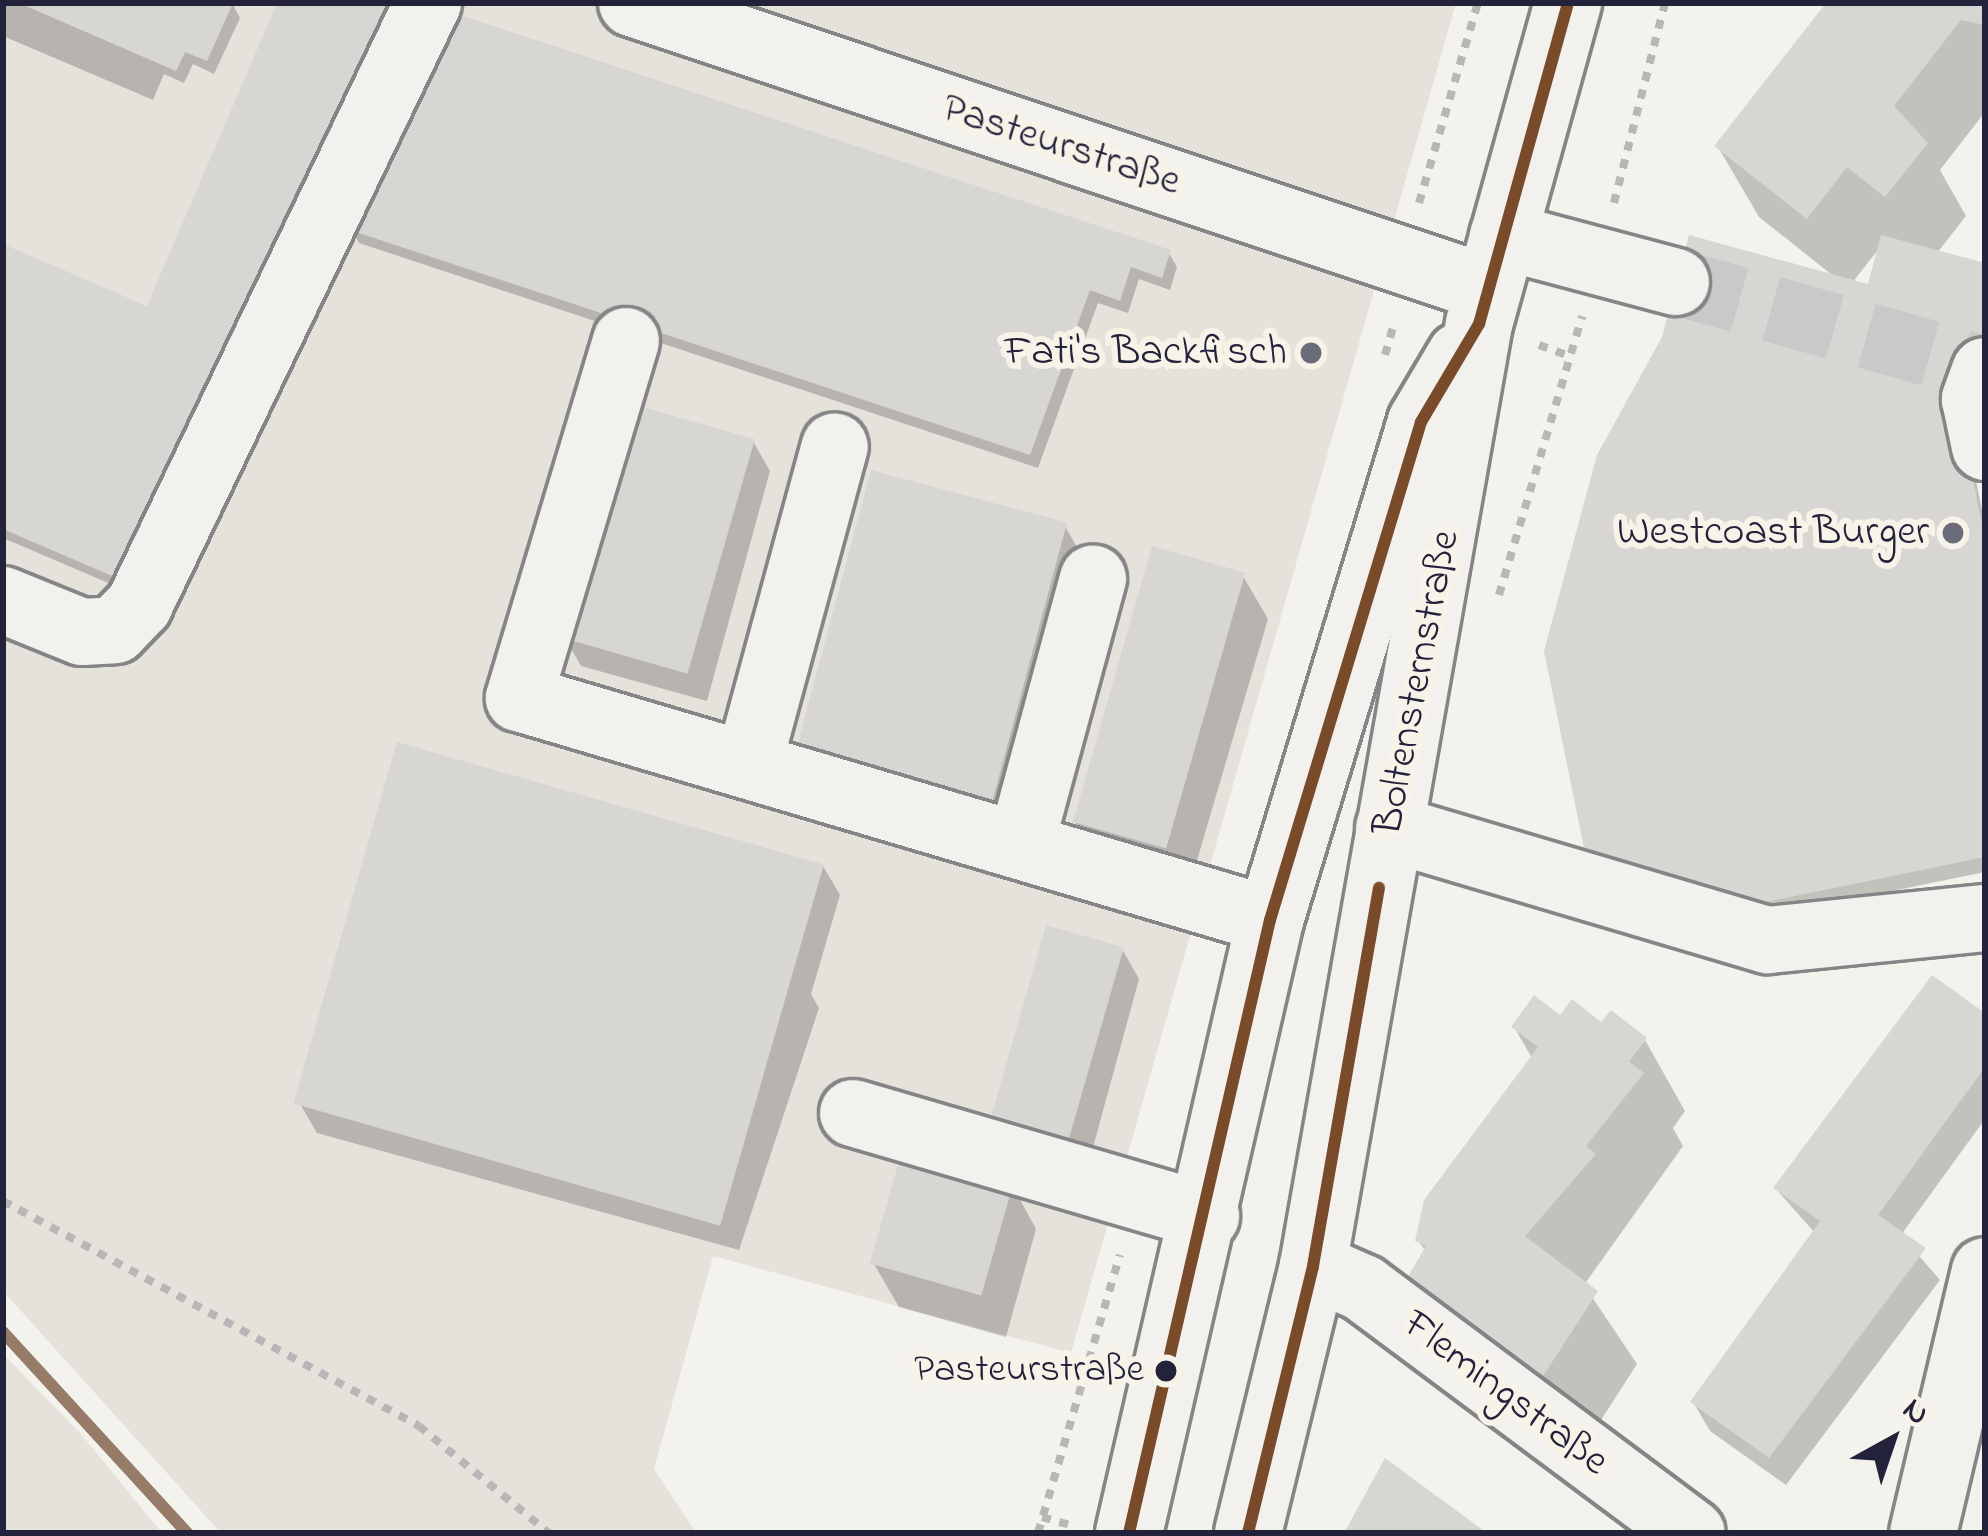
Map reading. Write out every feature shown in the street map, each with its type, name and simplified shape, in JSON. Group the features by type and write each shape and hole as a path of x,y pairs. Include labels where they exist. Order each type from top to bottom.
{"main road":[{"path":"3,600 82,632 115,630 139,605 428,3"},
{"name":"Pasteurstraße","path":"632,3 1490,283 1598,263 1676,282"},
{"name":"Boltensternstraße","path":"1248,1533 1312,1266 1389,828 1442,583 1490,283 1568,3"},
{"name":"Boltensternstraße","path":"1129,1533 1206,1216 1270,920 1420,422 1490,283"},
{"path":"626,341 519,698 1022,840 1270,920"},
{"path":"1985,370 1975,399 1985,447"},
{"path":"748,762 836,446"},
{"path":"1022,840 1093,578"},
{"path":"1389,828 1768,940 1985,918"},
{"path":"854,1113 1206,1216"},
{"name":"Flemingstraße","path":"1312,1266 1364,1288 1692,1533"},
{"path":"1923,1533 1985,1271"}],"path":[{"path":"1492,619 1598,263 1665,3"},
{"path":"3,1201 419,1426 549,1533"},
{"path":"1038,1533 1042,1517"}],"shaded area":[{"path":"3,3 1456,3 1071,1353 713,1256 654,1469 696,1533 221,1533 3,1291"},
{"path":"3,1354 81,1434 162,1533 3,1533"}],"building":[{"path":"19,3 233,3 207,61 185,52 176,71"},
{"path":"277,3 401,3 126,582 3,529 3,244 147,306"},
{"path":"1826,3 1985,3 1985,25 1961,20 1894,106 1928,143 1885,197 1847,167 1807,219 1714,146"},
{"path":"445,10 1171,250 1162,278 1131,267 1120,301 1090,290 1030,455 347,229"},
{"path":"1689,235 1868,284 1881,235 1985,263 1985,330 1960,417 1985,539 1985,857 1766,902 1586,858 1544,651 1597,455 1662,337"},
{"path":"625,402 755,439 688,674 558,637"},
{"path":"871,470 1067,523 993,801 796,748"},
{"path":"1152,546 1245,573 1166,849 1073,822"},
{"path":"397,742 824,864 720,1226 293,1103"},
{"path":"1046,925 1124,947 1067,1145 989,1123"},
{"path":"1932,975 1985,1013 1985,1067 1878,1215 1926,1248 1769,1458 1690,1402 1820,1221 1773,1188"},
{"path":"1534,995 1560,1015 1572,999 1601,1022 1611,1010 1647,1038 1629,1062 1644,1073 1586,1146 1596,1154 1525,1236 1598,1291 1538,1384 1404,1283 1426,1246 1415,1241 1424,1200 1538,1047 1511,1027"},
{"path":"902,1151 1014,1183 981,1295 870,1263"},
{"path":"1385,1458 1487,1533 1344,1533"}],"tunnel":[{"path":"1676,282 1985,369"}],"transit line":[{"path":"1129,1533 1270,920 1421,422 1479,324 1568,3"},
{"path":"1248,1533 1313,1266 1379,888"},
{"path":"3,1332 187,1533"}],"place":[{"name":"Fati's Backfisch","path":"1311,353"},
{"name":"Westcoast Burger","path":"1953,533"},
{"name":"Pasteurstraße","path":"1166,1371"}]}
